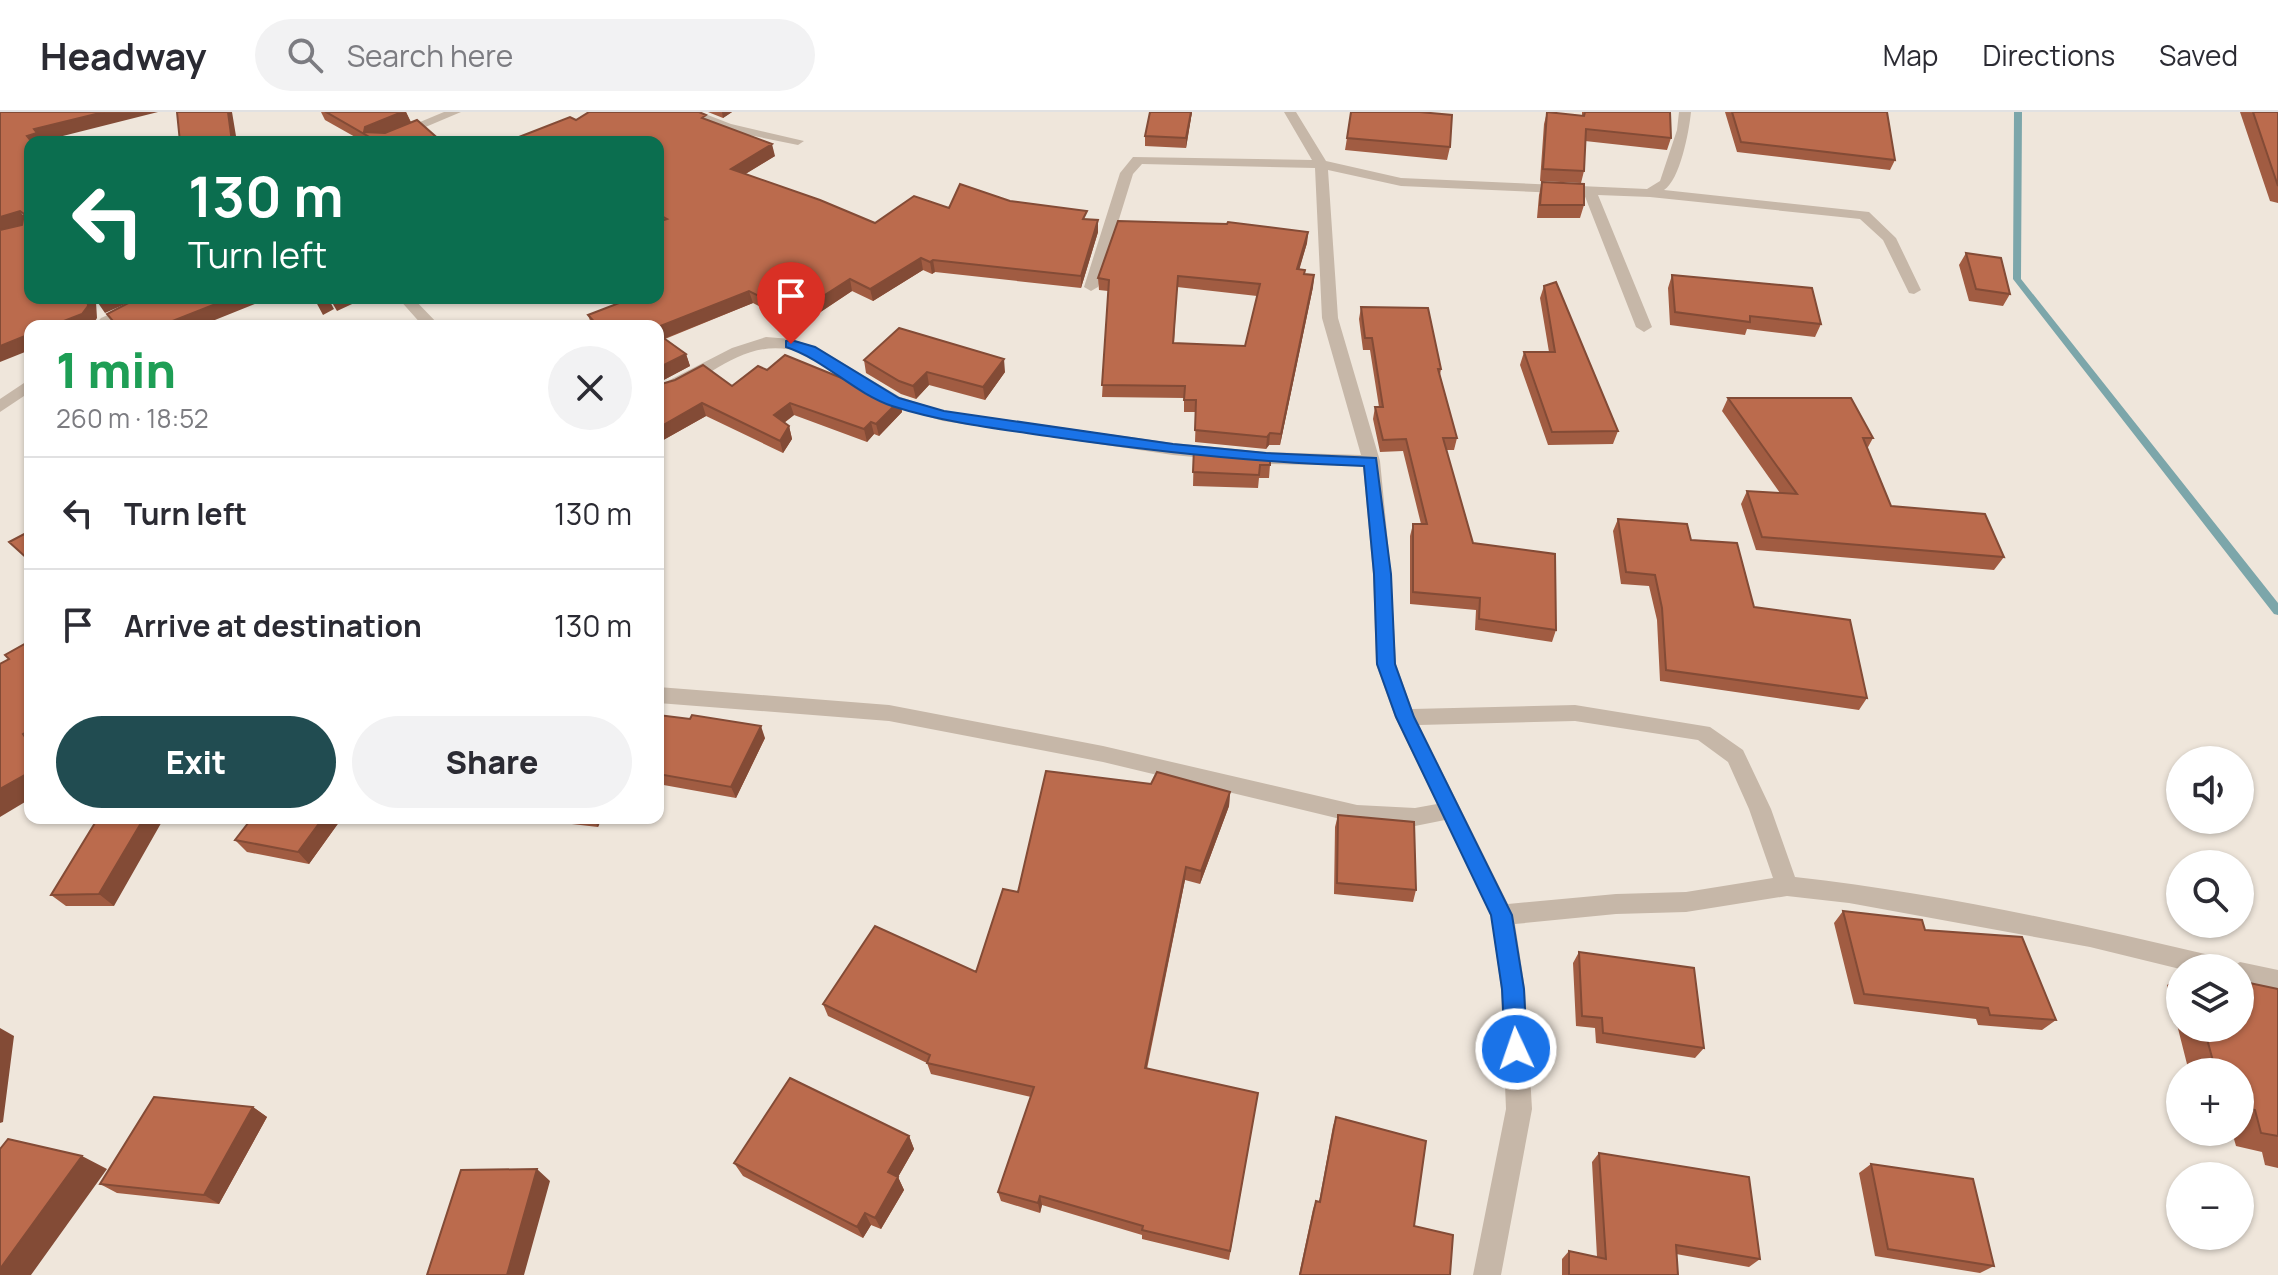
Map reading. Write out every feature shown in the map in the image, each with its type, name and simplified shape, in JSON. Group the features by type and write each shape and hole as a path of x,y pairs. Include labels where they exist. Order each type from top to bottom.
{"street":[{"path":"393,136 455,112"},
{"path":"688,112 728,127 798,141"},
{"path":"1290,112 1321,164 1330,318 1371,461 1382,574 1386,664 1405,717 1502,915 1513,989 1519,1109 1487,1275"},
{"path":"1650,193 1666,183 1683,130 1685,112"},
{"path":"1091,287 1127,173 1138,160 1321,164 1401,182 1650,193 1864,215 1880,224 1900,256 1914,290"},
{"path":"1589,190 1644,327"},
{"path":"108,320 144,304"},
{"path":"411,304 426,320"},
{"path":"664,389 738,351 766,342 791,344 810,350 894,401 943,416 1173,449 1266,458 1371,461"},
{"path":"0,407 24,389"},
{"path":"664,695 889,713 1103,754 1357,814 1415,817 1450,810"},
{"path":"1405,717 1575,713 1703,733 1736,756 1760,809 1787,886"},
{"path":"1502,915 1616,904 1686,902 1787,886 1849,893 2090,937 2166,955"},
{"path":"2254,976 2278,981"}],"building":[{"path":"0,112 104,112 34,129 37,133 24,136 24,214 20,211 0,217"},
{"path":"177,112 228,112 231,136 179,136"},
{"path":"326,112 402,112 365,127 364,132 385,133 417,120 435,136 368,136"},
{"path":"589,112 699,112 706,115 702,118 772,144 731,169 875,223 914,196 949,208 960,184 1010,201 1087,211 1083,219 1098,220 1081,276 930,262 921,258 870,289 850,279 795,314 749,291 664,325 664,320 593,320 588,315 616,304 664,304 664,220 667,219 664,217 664,136 522,136 570,117 576,120"},
{"path":"1150,112 1191,112 1186,138 1145,136"},
{"path":"1351,112 1452,115 1450,147 1347,138"},
{"path":"1547,112 1584,116 1585,112 1670,112 1671,138 1586,129 1584,171 1543,169"},
{"path":"1732,112 1887,112 1895,160 1741,142"},
{"path":"2253,112 2278,112 2278,186"},
{"path":"1542,182 1584,184 1584,205 1540,205"},
{"path":"24,214 24,304 88,306 82,314 66,320 24,320 24,336 0,346 0,230 22,225"},
{"path":"1118,221 1228,222 1308,232 1297,269 1314,275 1281,434 1270,433 1267,437 1195,430 1196,400 1184,400 1185,386 1102,385 1109,280 1098,278","holes":["1178,276 1260,284 1245,346 1173,343"]},
{"path":"1966,253 2001,258 2010,294 1976,289"},
{"path":"1672,275 1812,288 1821,324 1750,316 1750,322 1675,312"},
{"path":"1556,282 1618,431 1552,432 1524,352 1555,352 1544,286"},
{"path":"126,304 216,304 175,320 112,320 107,314"},
{"path":"1361,307 1428,308 1441,369 1438,369 1457,438 1443,438 1473,543 1555,554 1556,630 1479,619 1480,598 1413,592 1413,524 1427,524 1406,439 1383,440 1375,407 1383,407 1372,338 1365,338"},
{"path":"899,328 1004,359 983,387 927,372 913,386 864,360"},
{"path":"664,338 686,354 664,365"},
{"path":"785,355 844,379 850,374 884,395 900,400 876,424 871,422 864,429 790,403 774,415 789,426 780,441 702,403 664,425 664,383 703,365 732,386 758,366 767,370"},
{"path":"1728,398 1851,398 1873,438 1863,438 1891,506 1985,514 2004,557 1762,537 1747,491 1797,494"},
{"path":"1194,447 1270,454 1270,465 1260,465 1259,475 1193,472"},
{"path":"1618,519 1687,524 1691,540 1737,543 1754,607 1850,620 1867,698 1666,670 1662,608 1655,575 1626,572"},
{"path":"24,534 24,556 9,542"},
{"path":"24,644 24,775 0,789 0,664 9,659 5,655"},
{"path":"692,715 761,726 731,787 664,775 664,716 690,719"},
{"path":"1046,771 1151,784 1157,772 1230,792 1201,871 1186,867 1145,1068 1258,1093 1230,1251 1142,1230 1143,1226 1040,1196 1038,1203 998,1192 1034,1087 927,1063 930,1055 823,1004 875,926 976,972 1003,889 1018,892"},
{"path":"1338,815 1414,822 1416,890 1337,883"},
{"path":"94,824 140,824 99,894 51,895"},
{"path":"247,824 319,824 298,852 235,840"},
{"path":"1843,911 1922,920 1925,930 2022,937 2056,1020 1990,1015 1988,1008 1864,994"},
{"path":"1579,952 1694,968 1704,1048 1603,1033 1602,1018 1582,1016"},
{"path":"2254,984 2278,989 2278,1136 2261,1133 2254,1110 2254,1058 2212,1058 2208,1042 2254,1042"},
{"path":"790,1078 909,1136 888,1172 898,1177 875,1218 865,1213 857,1227 734,1163"},
{"path":"154,1097 253,1107 204,1195 100,1184"},
{"path":"1336,1117 1426,1141 1414,1226 1453,1235 1450,1275 1300,1275 1316,1201 1320,1202"},
{"path":"8,1139 82,1156 0,1269 0,1149"},
{"path":"1599,1153 1749,1177 1760,1259 1676,1245 1678,1275 1569,1275 1569,1251 1606,1259"},
{"path":"1871,1164 1973,1179 1994,1266 1888,1249"},
{"path":"537,1169 507,1275 427,1275 461,1170"}],"waterway":[{"path":"2018,112 2017,279 2278,611"}],"route":[{"path":"791,344 810,350 894,401 943,416 1173,449 1266,458 1371,461 1382,574 1386,664 1405,717 1502,915 1513,989 1516,1049"}]}
